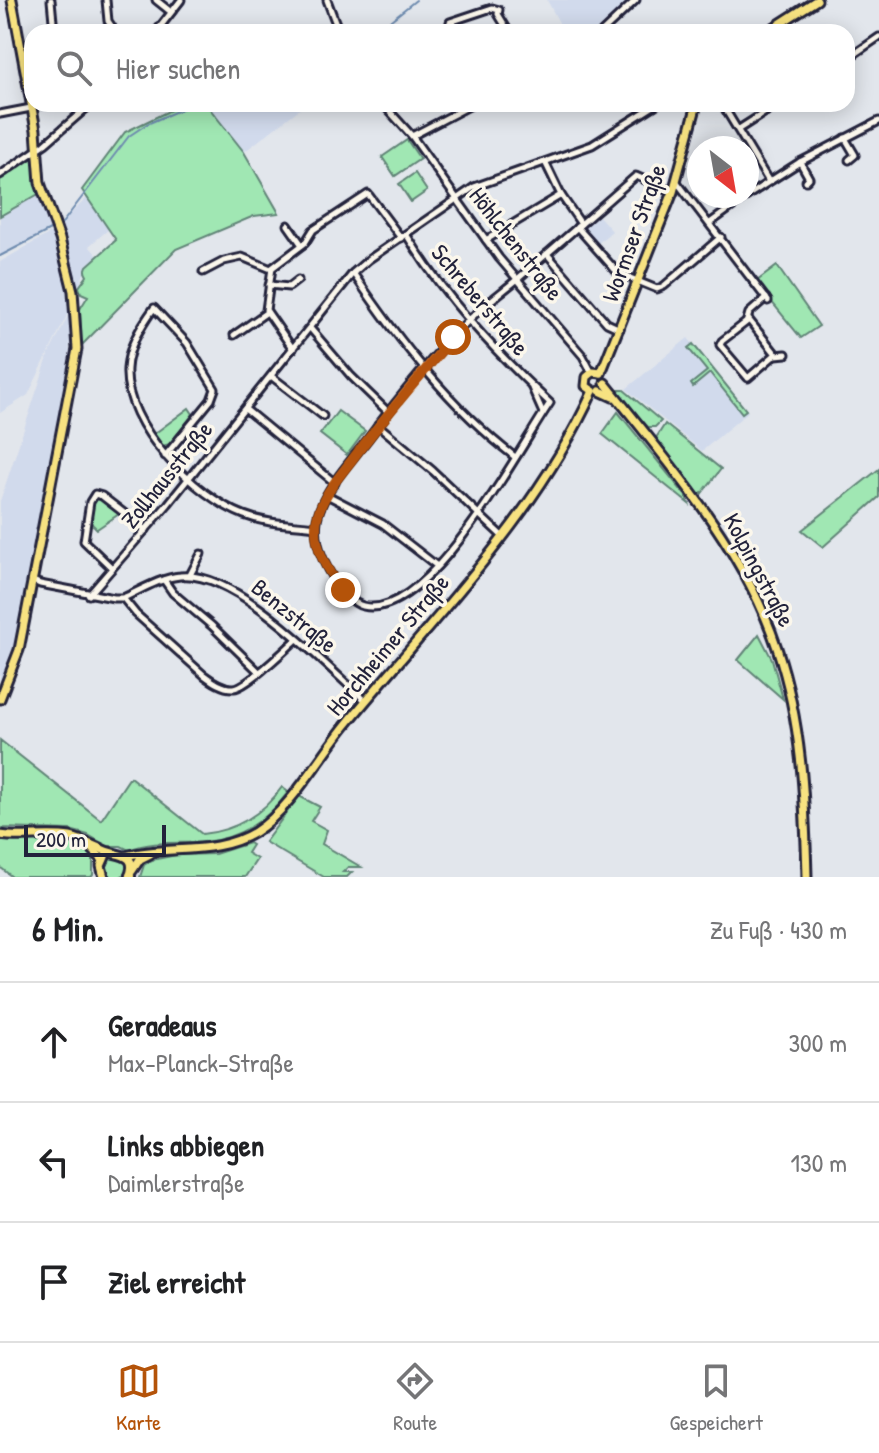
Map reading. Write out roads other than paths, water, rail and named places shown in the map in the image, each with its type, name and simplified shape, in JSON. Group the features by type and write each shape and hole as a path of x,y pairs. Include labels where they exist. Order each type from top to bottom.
{"main road":[{"path":"12,0 24,68"},
{"path":"780,24 817,0"},
{"path":"0,699 19,650 77,349 73,291 56,228 42,192 32,112"},
{"name":"Wormser Straße","path":"601,373 677,182 695,112"},
{"path":"596,391 585,382 592,373 601,373"},
{"name":"Kolpingstraße","path":"601,373 605,383 718,531 749,583 767,622 794,713 804,792 804,877"},
{"name":"Horchheimer Straße","path":"126,856 220,846 241,840 275,817 366,701 503,537 564,447 596,391 605,383"},
{"name":"Kolpingstraße","path":"596,391 619,401"},
{"path":"0,835 79,840 126,856 130,875"},
{"path":"79,840 103,860"},
{"path":"130,875 143,857 160,850"},
{"path":"102,876 103,860 110,853"}],"street":[{"path":"51,0 53,24"},
{"path":"106,0 110,24"},
{"path":"156,0 172,12"},
{"path":"162,24 181,0"},
{"path":"327,0 336,24"},
{"path":"610,24 636,0"},
{"path":"450,22 492,8 499,10 504,24"},
{"path":"855,54 879,37"},
{"path":"0,114 24,109"},
{"path":"0,175 37,150 82,112"},
{"name":"Höhlchenstraße","path":"390,112 412,136 517,280 583,356 592,373"},
{"path":"412,136 458,112"},
{"name":"Zollhausstraße","path":"89,595 189,478 353,273 474,187 592,145 644,112"},
{"path":"727,112 768,180"},
{"path":"739,129 766,112"},
{"path":"759,187 879,121"},
{"path":"845,138 855,155 849,160"},
{"path":"545,162 579,226 618,273 638,282 662,288 721,237"},
{"path":"800,162 809,178 806,181"},
{"path":"353,273 389,326 425,370 471,420 515,457 479,515 437,566 420,583 378,606 360,606 343,590 328,570 318,546 318,516 335,483 378,425 389,413 425,370 468,320 638,176 649,184 673,192"},
{"path":"677,182 767,300 749,313 747,320 720,343 746,377 752,376 776,355 786,354"},
{"name":"Schreberstraße","path":"302,245 313,230 368,194 468,320 531,387 543,413 515,457"},
{"path":"486,240 561,195"},
{"path":"710,223 731,208"},
{"path":"288,225 302,245 271,269 267,312 293,349"},
{"path":"547,254 607,323 620,329"},
{"path":"203,272 224,261 242,257 271,269"},
{"path":"269,285 289,287 298,280"},
{"path":"165,456 211,400 215,389 187,343 154,308 139,329 129,354 127,378 141,420 165,456 224,505 243,515 272,523 316,527"},
{"path":"234,335 267,312"},
{"path":"747,320 752,321 776,355"},
{"path":"310,328 351,376 389,413"},
{"path":"271,376 323,416"},
{"path":"245,409 335,483"},
{"path":"378,425 433,471 503,537"},
{"path":"112,569 84,541 90,502 95,494 102,496 146,530"},
{"path":"327,495 383,524 437,566"},
{"path":"190,575 201,554"},
{"name":"Benzstraße","path":"33,581 89,595 123,598 164,580 190,575 225,584 265,611 366,701"},
{"path":"164,580 173,593 258,671"},
{"path":"123,598 136,614 216,684 232,688 239,687 296,640"}],"waterway":[{"path":"386,24 416,0"},
{"path":"57,226 129,136 175,112"},
{"path":"0,256 52,229"}]}
